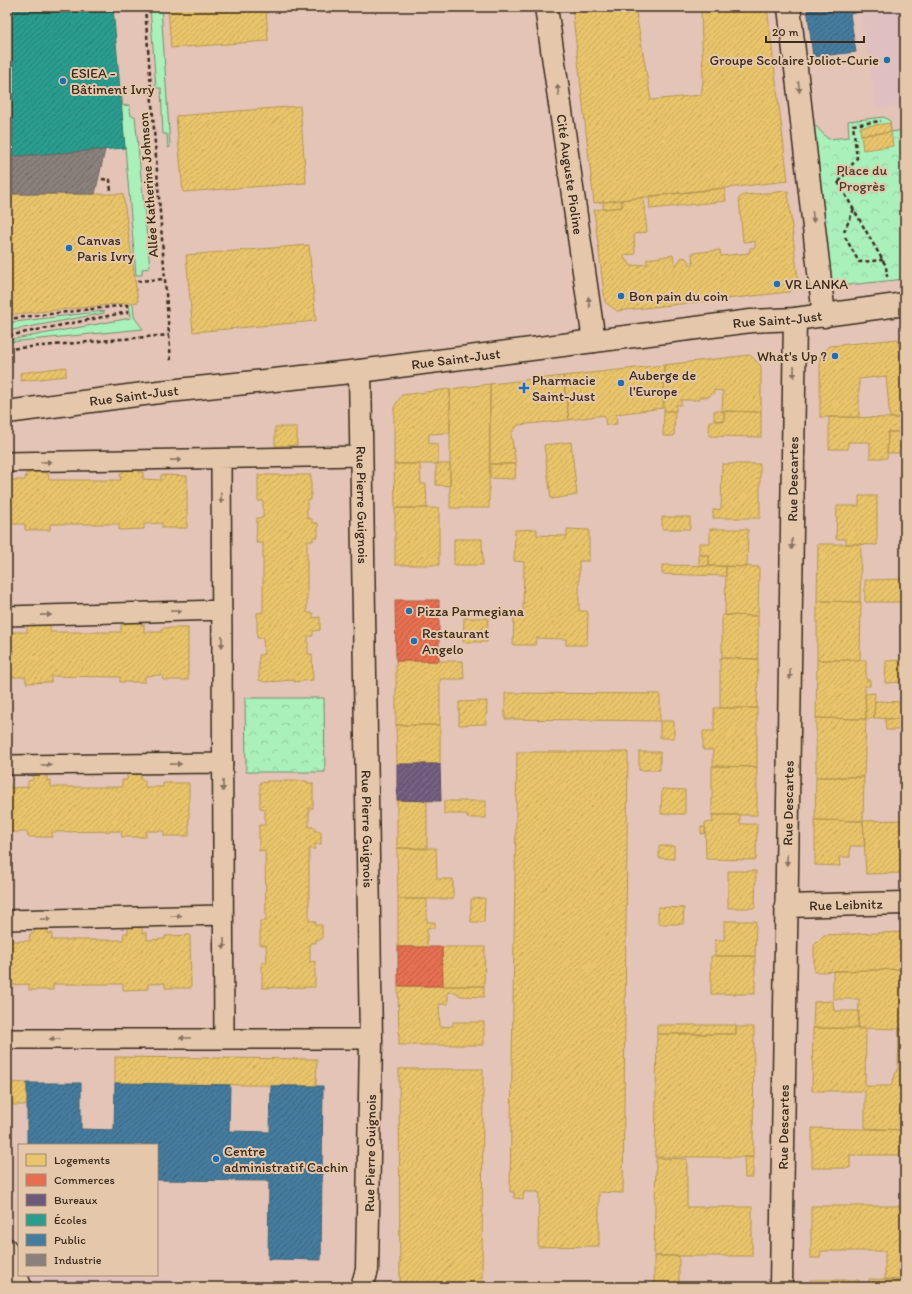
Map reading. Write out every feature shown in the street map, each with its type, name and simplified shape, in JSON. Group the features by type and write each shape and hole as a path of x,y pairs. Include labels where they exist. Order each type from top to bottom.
{"street":[{"name":"Cité Auguste Pioline","path":"546,7 594,341"},
{"path":"790,7 824,316"},
{"name":"Rue Saint-Just","path":"7,412 159,392 360,371 751,321 824,316 905,304"},
{"name":"Rue Descartes","path":"781,1287 795,319"},
{"name":"Rue Pierre Guignois","path":"360,371 370,1038 367,1270 362,1287"},
{"name":"Rue Leibnitz","path":"786,906 905,902"}],"lane":[{"path":"7,462 362,456"},
{"path":"221,459 224,1038"},
{"path":"7,616 222,610"},
{"path":"7,765 223,763"},
{"path":"7,920 223,915"},
{"path":"7,1039 370,1038"},
{"path":"7,1248 22,1287"}],"path":[{"name":"Allée Katherine Johnson","path":"145,7 171,362"},
{"path":"810,184 839,182 857,158 853,125 881,121"},
{"path":"102,179 110,180 111,192"},
{"path":"839,182 886,266 888,281"},
{"path":"854,209 843,234 858,262 883,260"},
{"path":"137,281 165,279"},
{"path":"7,319 127,305 128,312 7,336"},
{"path":"7,349 169,335"}],"shaded area":[{"name":"Groupe Scolaire Joliot-Curie","path":"905,7 905,105 876,107 861,15"},
{"path":"7,1277 174,1279 174,1287 7,1287"}],"green space":[{"path":"150,7 161,7 170,147 168,148 167,134 163,134 161,88 156,88"},
{"path":"128,88 128,91 121,92 123,106 129,105 131,116 135,116 150,268 142,269 142,275 136,275 120,89"},
{"name":"Place du Progrès","path":"884,117 890,121 891,132 905,130 905,279 830,287 813,123 828,139 849,137 848,121"},
{"path":"133,304 134,317 143,329 9,342 9,340 131,318 129,305"},
{"path":"104,311 104,313 7,331 7,323"},
{"path":"245,698 324,698 325,772 246,772"}],"building: Logements":[{"path":"168,7 266,7 268,41 171,48"},
{"path":"572,7 635,7 651,100 701,95 703,81 701,7 767,7 788,181 594,203"},
{"path":"300,106 306,183 183,192 176,116"},
{"path":"890,123 891,132 861,135 860,127"},
{"path":"891,132 893,146 863,150 861,135"},
{"path":"724,188 726,201 650,209 649,196"},
{"path":"788,191 798,281 789,292 617,311 605,302 594,210 622,207 622,200 643,197 647,232 634,234 635,254 624,255 625,260 628,261 631,266 647,264 647,259 673,255 675,266 682,257 686,258 691,265 693,265 692,253 720,250 721,256 749,253 750,248 755,247 755,241 743,242 739,198 744,195"},
{"name":"Canvas Paris Ivry","path":"7,194 123,194 138,302 7,315"},
{"path":"622,200 622,207 603,209 603,202"},
{"path":"309,245 316,321 193,332 186,255"},
{"path":"898,339 905,418 890,418 886,376 859,379 859,417 820,417 820,357 830,346"},
{"path":"750,355 761,366 761,412 722,411 723,391 714,390 714,393 708,397 699,397 699,400 681,400 681,405 676,405 676,411 664,411 664,365"},
{"path":"664,365 663,408 616,414 617,424 606,425 604,415 569,420 563,376"},
{"path":"66,367 66,376 21,381 20,373"},
{"path":"563,376 569,420 518,425 511,434 516,464 490,464 490,384"},
{"path":"490,384 489,508 450,508 450,389"},
{"path":"450,389 450,433 429,434 429,443 438,444 438,464 394,464 394,407 402,395"},
{"path":"664,411 675,411 674,436 663,436"},
{"path":"714,411 724,411 724,421 714,420"},
{"path":"724,411 761,412 761,437 709,436 709,421 724,421"},
{"path":"829,417 901,418 900,432 888,432 887,458 870,458 870,442 848,442 848,449 829,449"},
{"path":"275,427 297,427 297,445 275,446"},
{"path":"888,432 900,432 901,453 887,453"},
{"path":"571,442 577,495 551,499 544,445"},
{"path":"394,464 420,464 421,484 426,484 427,508 395,508"},
{"path":"436,464 450,464 450,486 436,485"},
{"path":"490,464 516,464 515,479 490,478"},
{"path":"722,464 760,464 760,518 713,518 713,510 721,509"},
{"path":"125,466 139,466 139,472 143,472 143,479 161,480 161,475 187,476 187,528 162,528 162,523 144,524 144,529 119,530 119,524 50,524 50,530 25,530 25,524 8,524 7,529 7,476 8,480 25,480 26,473 30,473 30,467 44,467 44,473 48,473 49,480 121,480 120,473 124,472"},
{"path":"258,475 311,475 311,500 307,500 307,518 312,519 312,523 318,523 318,537 313,537 313,541 307,541 307,613 313,613 313,618 320,617 320,630 313,631 313,636 308,636 308,654 312,654 313,680 294,682 295,680 265,682 259,680 259,655 264,654 263,638 257,638 257,613 263,612 263,543 256,543 257,518 263,518 263,501 258,501"},
{"path":"859,496 877,496 877,545 846,544 846,539 836,539 837,506 859,506"},
{"path":"395,508 439,508 439,565 395,565"},
{"path":"662,517 690,517 690,529 662,529"},
{"path":"537,529 537,535 567,536 567,529 589,530 589,561 579,561 579,611 587,611 588,614 587,645 566,645 566,639 536,638 535,645 513,645 514,613 523,613 524,562 514,561 515,530"},
{"path":"710,529 748,529 747,567 709,566 709,555 699,555 699,543 710,543"},
{"path":"454,539 482,539 483,565 454,565"},
{"path":"818,544 861,544 860,602 817,601"},
{"path":"699,555 709,555 709,566 699,566"},
{"path":"662,565 726,566 726,576 662,574"},
{"path":"726,566 759,567 758,616 725,615"},
{"path":"905,579 905,602 865,602 865,580"},
{"path":"817,601 861,602 860,660 817,660"},
{"path":"722,615 758,616 758,659 722,658"},
{"path":"141,618 141,625 144,624 144,632 162,632 162,628 188,628 188,680 163,680 162,675 145,676 145,682 120,682 120,677 51,676 51,682 26,683 26,677 9,677 9,680 7,680 7,628 9,628 9,632 27,632 27,625 32,625 31,619 45,619 46,625 50,626 50,632 121,632 121,625 126,624 126,619"},
{"path":"464,618 488,618 487,642 463,642"},
{"path":"720,658 758,659 757,708 720,708"},
{"path":"817,660 866,660 866,680 870,680 870,686 865,686 866,719 816,718"},
{"path":"905,660 905,682 885,683 886,661"},
{"path":"396,661 463,661 464,679 440,679 440,725 396,725"},
{"path":"505,693 660,694 660,721 505,719"},
{"path":"875,693 874,718 866,719 865,694"},
{"path":"487,701 486,724 459,725 459,702"},
{"path":"875,701 904,702 905,719 874,718"},
{"path":"714,708 757,708 757,767 713,766 713,750 703,750 703,731 714,731"},
{"path":"816,718 866,719 864,777 816,777"},
{"path":"885,719 901,719 901,730 886,730"},
{"path":"660,721 674,721 674,738 660,738"},
{"path":"396,725 440,725 440,764 397,764"},
{"path":"517,752 628,752 623,1193 599,1192 599,1246 538,1247 539,1192 524,1192 523,1199 514,1198 514,1192 510,1192"},
{"path":"639,752 660,752 660,770 639,770"},
{"path":"712,766 757,767 757,815 712,815"},
{"path":"33,774 47,775 47,781 51,780 51,787 122,787 122,780 127,780 127,774 140,774 141,780 145,780 145,787 163,787 163,783 189,783 189,836 164,836 164,831 146,831 146,837 122,837 121,831 52,832 52,837 28,837 27,832 11,832 10,837 7,837 7,784 10,784 10,788 28,787 28,781 33,780"},
{"path":"816,777 864,777 863,821 815,820"},
{"path":"266,781 307,781 307,783 313,783 313,808 309,808 309,827 315,827 315,831 321,831 321,844 315,844 315,849 309,849 309,921 315,921 316,925 322,925 322,939 316,940 316,943 310,943 310,962 315,961 315,987 262,988 262,962 267,962 266,945 260,945 260,921 266,921 265,850 259,851 259,825 265,825 265,809 260,808 260,782 266,783"},
{"path":"662,789 685,790 685,814 661,814"},
{"path":"397,800 427,801 427,849 397,848"},
{"path":"444,801 486,801 486,818 467,818 467,814 444,814"},
{"path":"712,815 740,815 740,824 757,824 756,860 706,859 705,823 713,822"},
{"path":"815,820 863,821 865,846 850,846 850,857 839,857 840,866 815,865"},
{"path":"905,820 905,873 866,874 863,821"},
{"path":"701,827 705,827 706,833 701,834"},
{"path":"659,846 674,846 674,859 659,858"},
{"path":"397,848 436,848 437,879 453,879 453,899 398,899"},
{"path":"728,871 756,871 755,908 728,908"},
{"path":"485,898 484,922 471,922 471,899"},
{"path":"398,899 427,899 427,922 435,922 435,928 427,928 427,947 398,947"},
{"path":"658,907 684,908 683,924 658,924"},
{"path":"724,921 756,921 755,956 715,956 715,940 724,940"},
{"path":"34,927 48,928 48,934 52,933 52,940 123,940 124,933 128,933 128,927 142,927 142,933 147,933 147,940 165,939 165,936 190,935 191,988 165,988 165,983 148,984 148,989 123,990 123,984 53,984 53,990 29,990 29,984 12,985 12,989 7,989 7,936 12,936 12,941 29,941 30,934 34,934"},
{"path":"905,932 905,969 814,972 814,945 824,935"},
{"path":"442,947 485,947 484,986 443,986"},
{"path":"711,956 755,956 755,994 711,994"},
{"path":"905,969 905,1029 858,1028 859,999 833,999 833,971"},
{"path":"398,986 484,986 484,997 461,996 455,992 448,992 448,1004 439,1004 440,1027 453,1026 453,1022 484,1022 484,1045 399,1045"},
{"path":"833,1001 834,1011 859,1011 858,1028 813,1028 814,1002"},
{"path":"657,1025 736,1025 736,1034 657,1034"},
{"path":"736,1027 754,1027 753,1157 655,1157 657,1034 736,1034"},
{"path":"813,1028 866,1029 865,1086 891,1086 898,1067 899,1029 905,1029 905,1130 865,1128 865,1091 812,1091"},
{"path":"115,1057 317,1059 316,1086 115,1083"},
{"path":"399,1069 483,1069 482,1287 400,1287"},
{"path":"7,1082 27,1083 28,1105 10,1105 10,1120 7,1120"},
{"path":"812,1128 905,1130 905,1155 850,1155 850,1168 812,1168"},
{"path":"744,1157 753,1157 753,1178 745,1178"},
{"path":"656,1158 687,1159 687,1207 752,1207 752,1256 654,1256"},
{"path":"811,1206 905,1206 905,1280 885,1280 885,1251 821,1251 820,1258 811,1258"},
{"path":"654,1256 679,1256 679,1287 654,1287"},
{"path":"869,1279 905,1280 905,1287 869,1287"},
{"path":"810,1280 859,1280 859,1287 810,1287"}],"building: Commerces":[{"path":"395,600 439,600 439,661 396,661"},
{"path":"398,947 442,947 443,986 398,986"}],"building: Bureaux":[{"path":"7,7 32,7 34,141 7,141"},
{"path":"397,764 440,764 441,801 397,800"}],"building: Écoles":[{"name":"ESIEA - Bâtiment Ivry","path":"7,7 113,7 125,148 7,157"}],"building: Public":[{"path":"807,7 883,7 850,14 856,52 813,57"},
{"path":"27,1083 81,1083 81,1129 114,1130 115,1083 230,1085 229,1131 270,1132 271,1086 323,1086 321,1260 268,1259 269,1181 158,1180 158,1144 27,1144"}],"building: Industrie":[{"path":"105,150 95,194 7,194 7,157"}],"place":[{"name":"Groupe Scolaire Joliot-Curie","path":"887,60"},
{"name":"ESIEA - Bâtiment Ivry","path":"63,81"},
{"name":"Canvas Paris Ivry","path":"69,248"},
{"name":"VR LANKA","path":"777,284"},
{"name":"Bon pain du coin","path":"621,296"},
{"name":"What's Up ?","path":"835,356"},
{"name":"Auberge de l'Europe","path":"621,383"},
{"name":"Pharmacie Saint-Just","path":"524,388"},
{"name":"Pizza Parmegiana","path":"409,611"},
{"name":"Restaurant Angelo","path":"414,641"},
{"name":"Centre administratif Cachin","path":"216,1159"}]}
